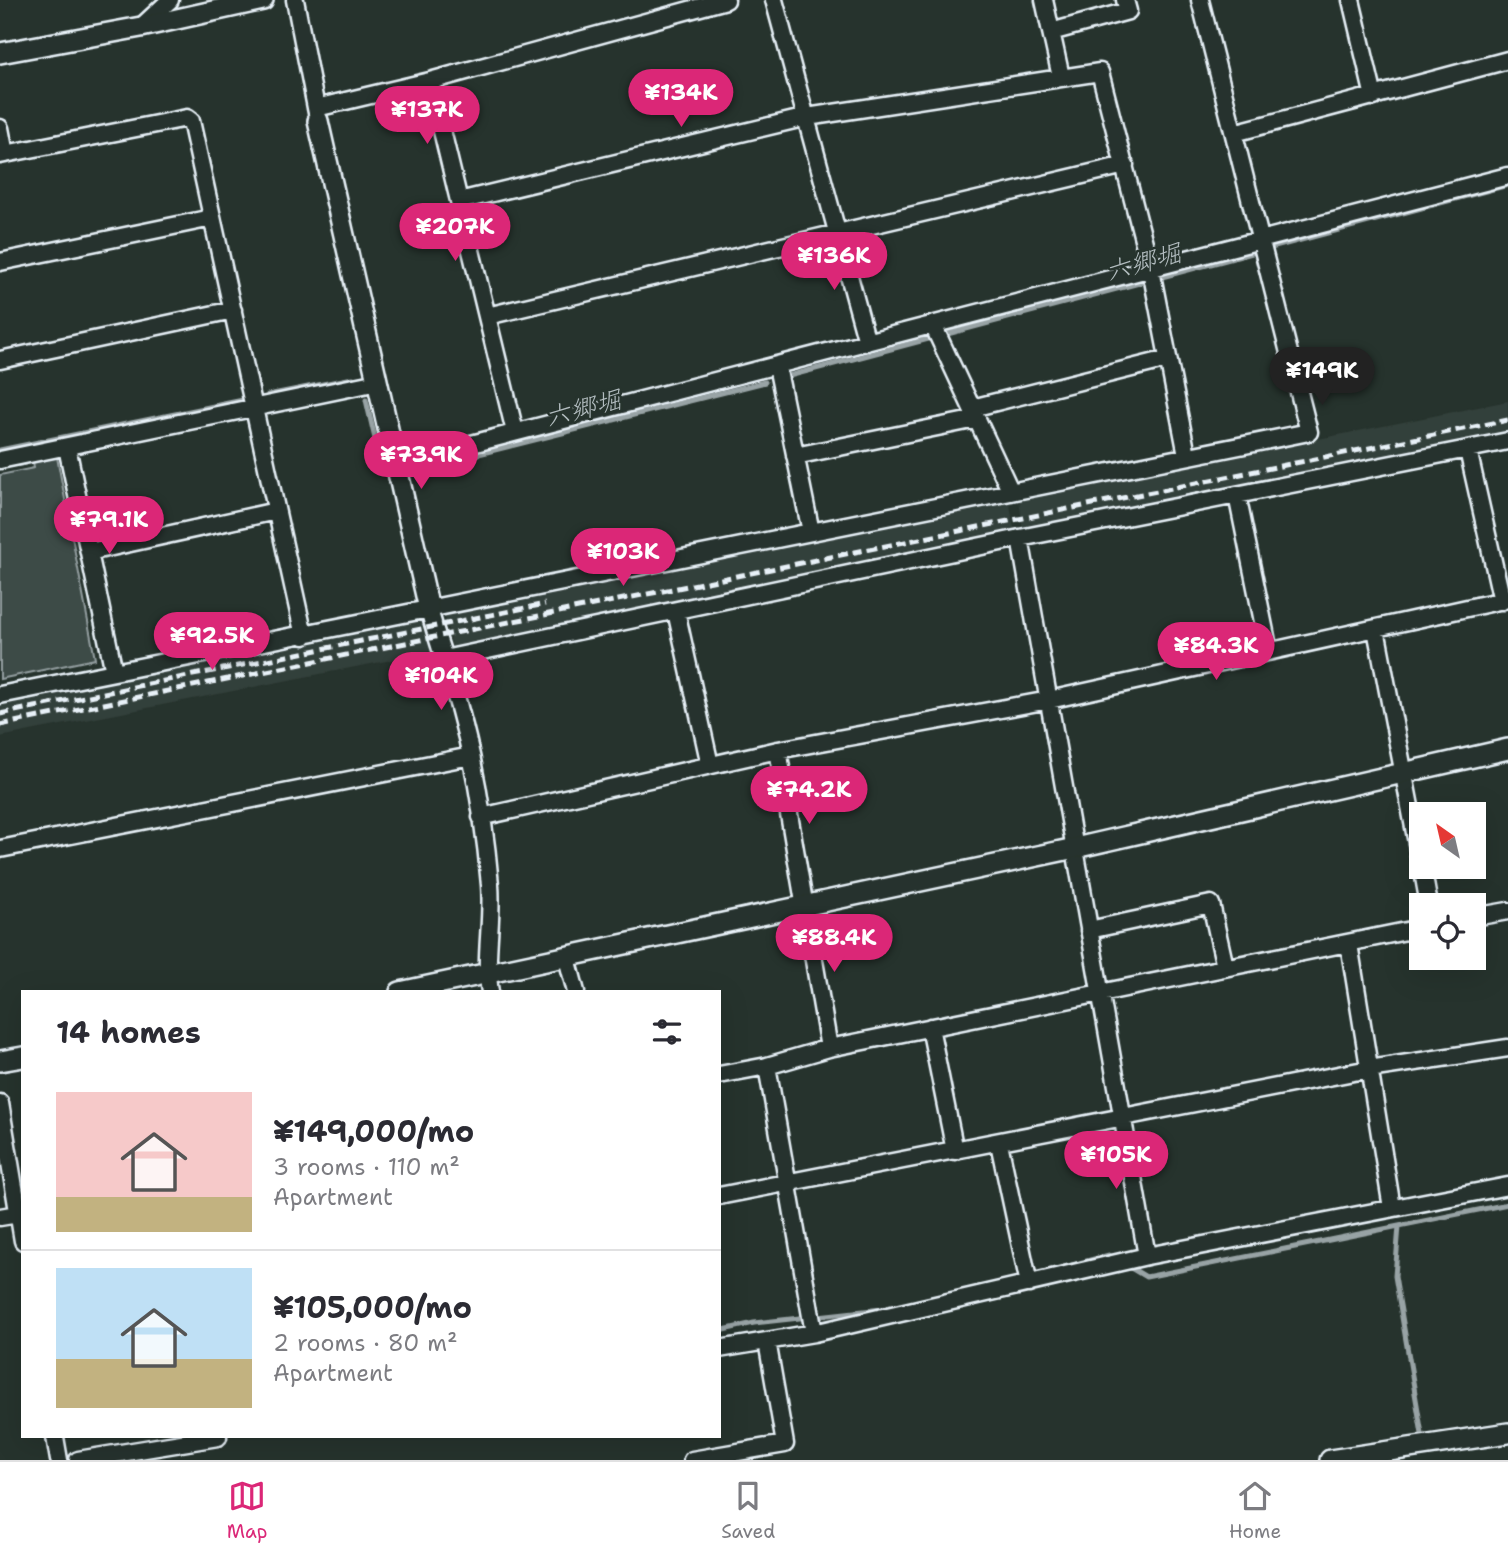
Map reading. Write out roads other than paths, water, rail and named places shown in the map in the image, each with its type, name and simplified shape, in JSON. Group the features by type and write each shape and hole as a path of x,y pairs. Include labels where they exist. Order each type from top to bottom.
{"street":[{"path":"141,27 170,0"},
{"path":"0,53 141,27 263,0"},
{"path":"295,0 317,114 394,464 429,608 471,756 490,887 489,984"},
{"path":"317,114 726,0"},
{"path":"774,0 867,342"},
{"path":"1044,0 1061,77"},
{"path":"1051,32 1128,11 1125,0"},
{"path":"0,695 1310,432 1200,0"},
{"path":"1351,0 1374,97"},
{"path":"1234,133 1508,60"},
{"path":"459,201 807,117 1100,72 1151,270 1187,455"},
{"path":"429,81 515,432"},
{"path":"0,128 3,155 187,118 191,121 304,636"},
{"path":"487,316 1125,165"},
{"path":"394,464 1508,176"},
{"path":"0,262 212,218"},
{"path":"0,360 233,310"},
{"path":"933,325 1011,492"},
{"path":"795,456 975,413 1168,359"},
{"path":"777,366 811,532"},
{"path":"0,460 378,382"},
{"path":"444,659 1020,538 1508,441"},
{"path":"67,447 114,672"},
{"path":"481,817 778,750 1049,700 1505,600 1468,450"},
{"path":"1237,495 1269,651"},
{"path":"89,552 276,511"},
{"path":"1020,538 1147,1256"},
{"path":"676,611 710,765"},
{"path":"1376,629 1409,802"},
{"path":"778,750 829,1048"},
{"path":"422,990 489,984 568,958 1075,848 1508,750"},
{"path":"0,849 471,756"},
{"path":"1089,930 1211,904 1225,967"},
{"path":"1486,915 1508,911"},
{"path":"721,1075 767,1066 829,1048 1409,931"},
{"path":"1349,944 1392,1208"},
{"path":"568,958 576,990"},
{"path":"930,1027 955,1151"},
{"path":"721,1196 1369,1069 1508,1048"},
{"path":"0,1061 21,1057"},
{"path":"767,1066 790,1183 814,1333"},
{"path":"0,1103 19,1190 18,1214 21,1230"},
{"path":"999,1143 1029,1284"},
{"path":"721,1349 814,1333 1147,1256 1508,1186"},
{"path":"0,1217 18,1214"},
{"path":"692,1460 785,1444 767,1340"},
{"path":"1330,1460 1508,1433"},
{"path":"55,1438 59,1460"},
{"path":"78,1460 212,1438"}],"waterway":[{"name":"六郷堀","path":"789,376 1508,185"},
{"name":"六郷堀","path":"268,395 353,378"},
{"name":"六郷堀","path":"411,471 765,382"},
{"name":"六郷堀","path":"0,450 243,400"},
{"name":"六郷堀","path":"366,400 379,456"},
{"path":"1126,1265 1146,1277 1508,1204"},
{"path":"1399,1226 1395,1276 1423,1440"},
{"path":"1061,1268 1109,1255 1115,1259"},
{"path":"721,1331 754,1323 891,1308"}],"railway":[{"path":"0,725 1508,420"},
{"path":"0,714 545,604"}]}
